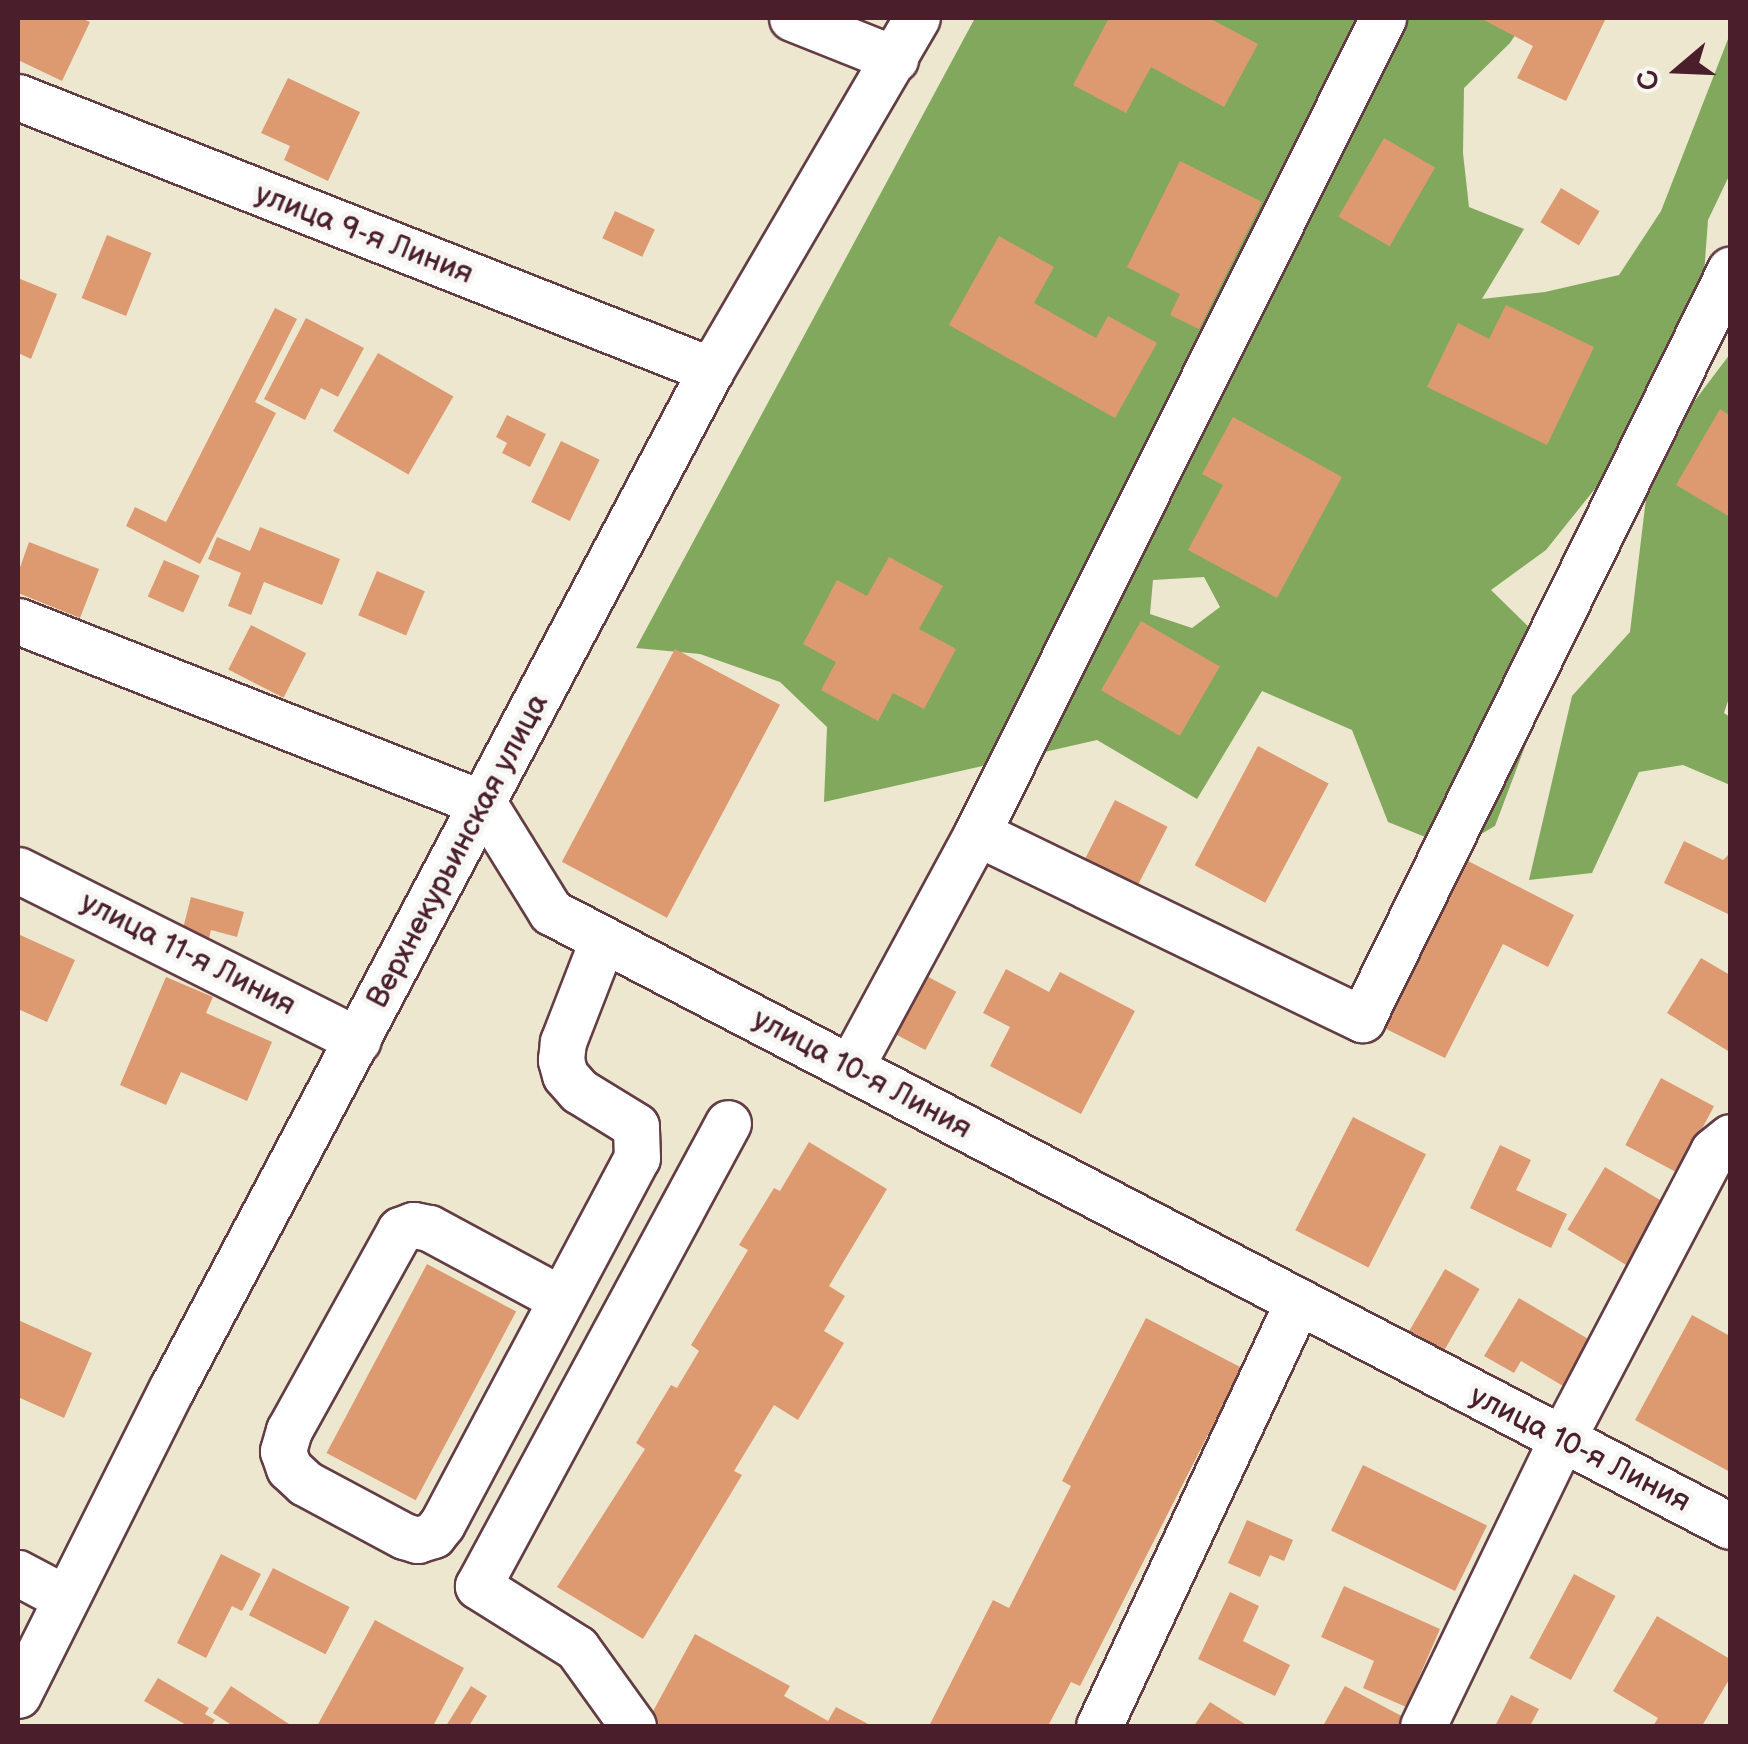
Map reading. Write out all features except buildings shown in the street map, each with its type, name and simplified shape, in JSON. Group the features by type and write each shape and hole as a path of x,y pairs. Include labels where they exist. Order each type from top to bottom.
{"street":[{"path":"792,18 894,59"},
{"name":"Верхнекурьинская улица","path":"18,1695 64,1598 710,370 917,18"},
{"path":"850,1068 977,834 1384,18"},
{"name":"улица 9-я Линия","path":"18,97 710,370"},
{"path":"977,834 1362,1019 1730,270"},
{"path":"18,621 484,804"},
{"name":"улица 10-я Линия","path":"484,804 551,912 1730,1526"},
{"name":"улица 11-я Линия","path":"18,870 358,1040"},
{"path":"561,1299 429,1228 413,1225 400,1230 289,1430 283,1450 289,1468 304,1483 404,1536 417,1540 432,1535 442,1524 637,1158 636,1126 579,1092 561,1060 563,1042 604,939"},
{"path":"632,1726 576,1648 478,1586 728,1123"},
{"path":"1423,1726 1562,1439 1713,1152 1730,1138"},
{"path":"1099,1726 1298,1302"},
{"path":"18,1573 64,1598"}],"green space":[{"path":"975,18 1526,18 1510,43 1464,88 1463,153 1469,207 1524,229 1482,299 1545,292 1619,275 1661,211 1730,34 1730,174 1708,220 1703,288 1598,485 1546,550 1491,590 1542,640 1538,712 1495,826 1455,849 1388,822 1352,730 1262,691 1197,799 1097,740 824,802 827,727 780,682 700,654 636,648","holes":["1204,577 1220,607 1192,628 1150,614 1153,580"]},
{"path":"1730,354 1730,695 1724,713 1730,717 1730,785 1683,765 1639,772 1592,873 1529,880 1572,696 1630,632 1647,490 1687,411"}]}
